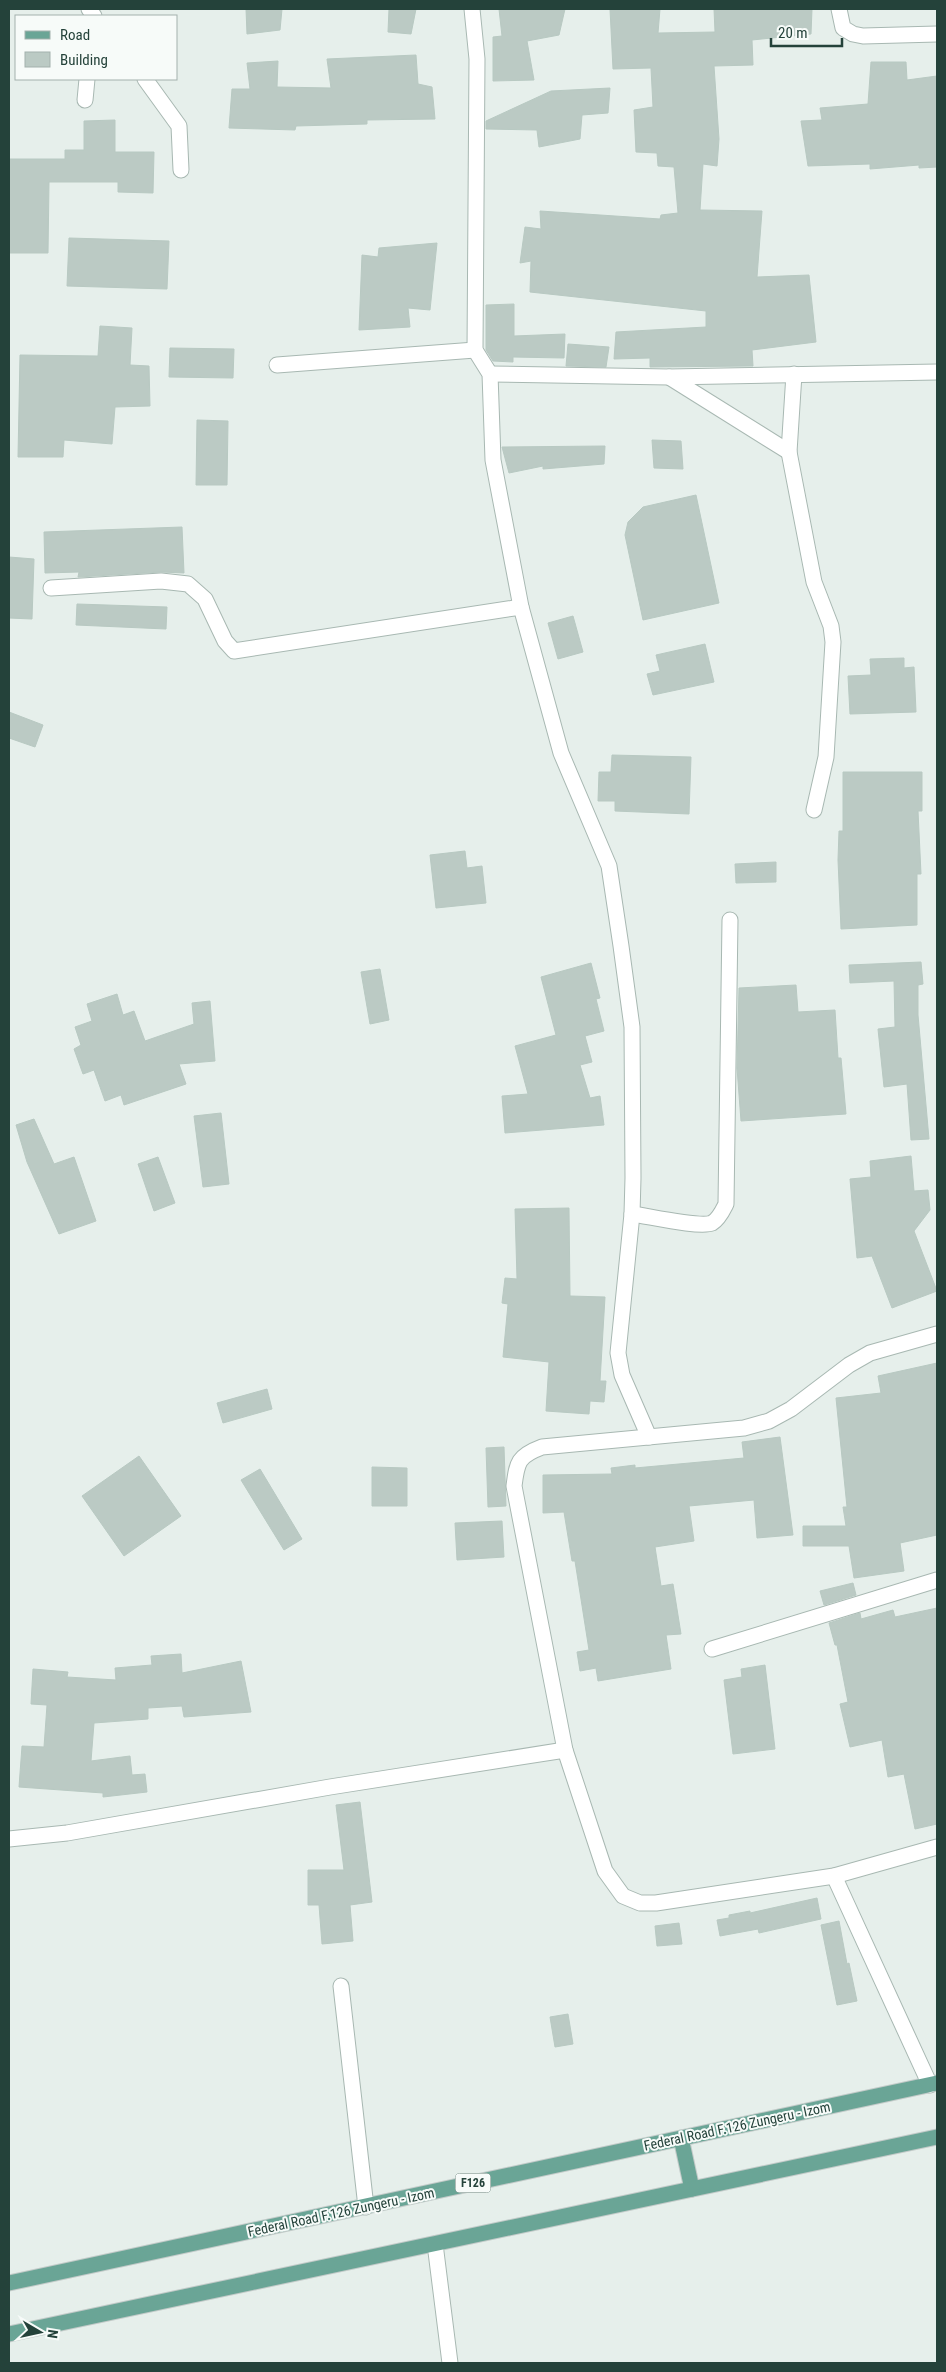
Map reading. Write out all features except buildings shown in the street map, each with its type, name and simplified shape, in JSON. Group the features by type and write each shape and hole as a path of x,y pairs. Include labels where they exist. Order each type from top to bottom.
{"main road":[{"name":"Federal Road F.126 Zungeru - Izom","path":"9,2283 934,2084"},
{"path":"681,2138 692,2189"},
{"path":"9,2334 937,2138"}],"street":[{"path":"472,9 477,59 475,350 490,374 493,460 522,607 561,753 609,866 632,1027 632,1214 618,1353 622,1375 649,1437"},
{"path":"839,9 843,28 853,34 864,36 937,34"},
{"path":"85,100 86,80"},
{"path":"146,80 179,126 182,170"},
{"path":"278,366 475,350"},
{"path":"490,374 669,377 937,372"},
{"path":"794,374 789,452 814,582 831,626 834,642 826,757 814,810"},
{"path":"669,377 789,452"},
{"path":"51,588 161,581 188,584 206,600 225,641 234,651 522,607"},
{"path":"632,1214 697,1224 711,1223 720,1216 726,1204 730,920"},
{"path":"937,1334 870,1353 849,1366 791,1410 769,1421 744,1428 542,1447 524,1454 516,1467 514,1486 565,1750 606,1871 622,1896 640,1904 656,1903 834,1876 937,1847"},
{"path":"712,1649 937,1580"},
{"path":"9,1839 67,1833 330,1787 565,1750"},
{"path":"834,1876 934,2084"},
{"path":"341,1986 366,2207"},
{"path":"435,2244 450,2363"}]}
